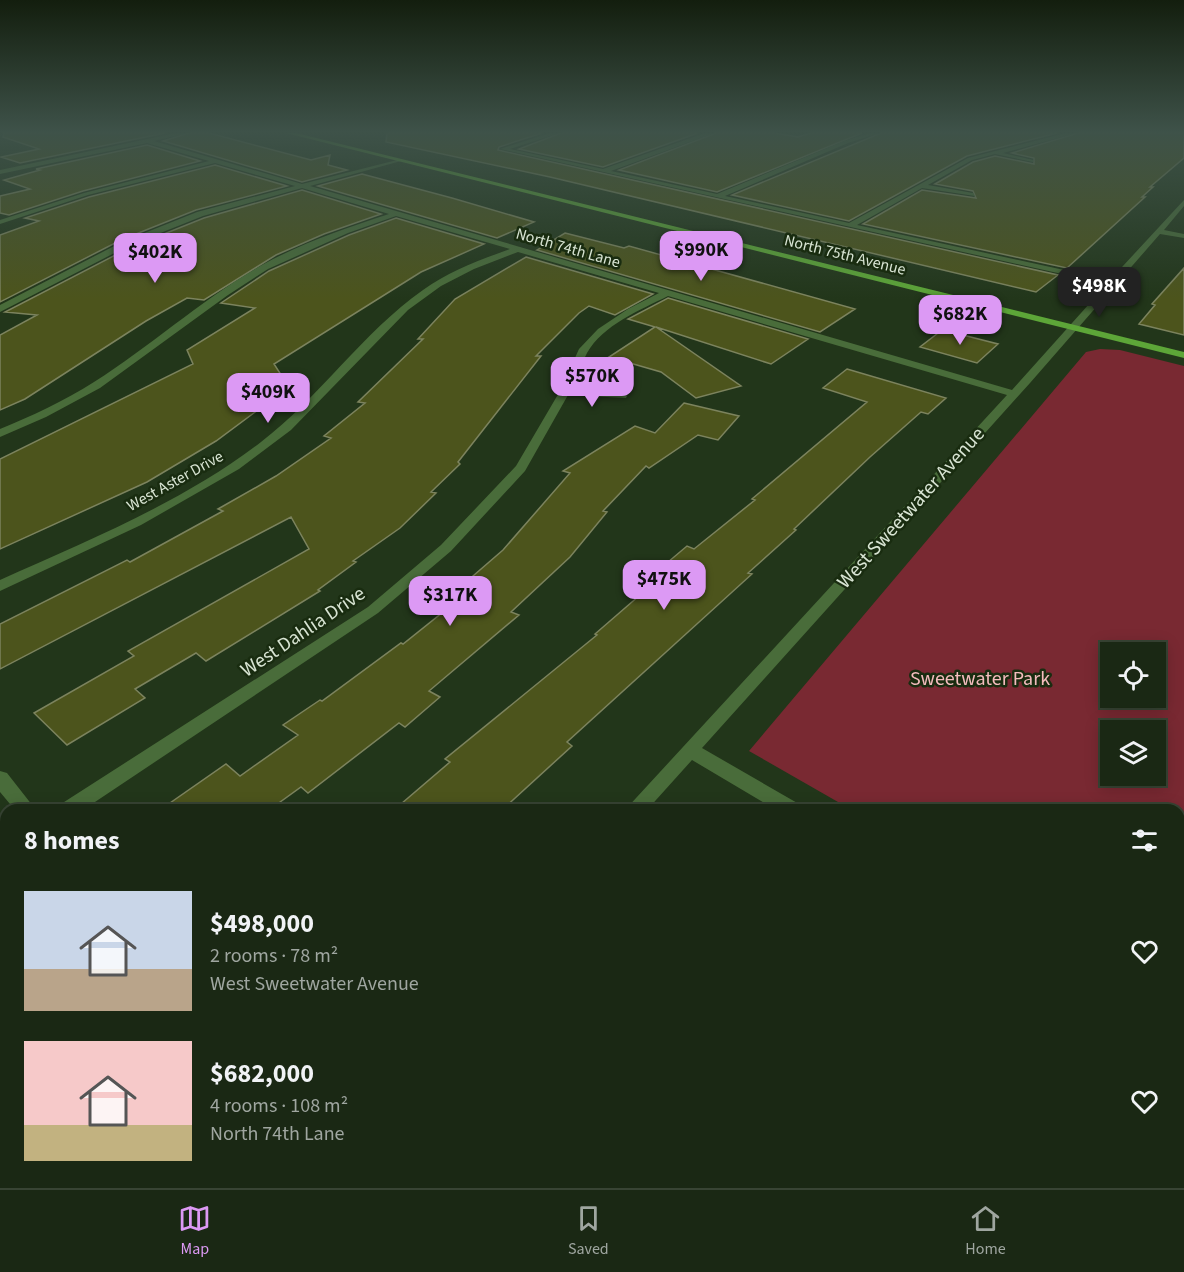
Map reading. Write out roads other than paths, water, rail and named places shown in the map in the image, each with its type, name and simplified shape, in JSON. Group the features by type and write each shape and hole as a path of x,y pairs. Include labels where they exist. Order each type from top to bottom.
{"main road":[{"name":"North 75th Avenue","path":"514,188 1184,355"}],"street":[{"path":"0,222 108,188"},
{"path":"0,309 125,244 200,214 292,188"},
{"name":"North 74th Lane","path":"309,188 1014,394"},
{"path":"684,188 1112,283"},
{"path":"718,196 736,188"},
{"path":"850,225 916,188"},
{"path":"934,188 973,195"},
{"name":"West Sweetwater Avenue","path":"640,804 1014,394 1184,202"},
{"path":"0,434 108,379 204,309 277,261 335,234 395,214"},
{"path":"1158,231 1184,236"},
{"name":"West Aster Drive","path":"0,586 136,522 232,469 291,423 404,309 426,292 452,275 518,249"},
{"name":"West Dahlia Drive","path":"77,804 373,610 446,548 521,468 565,391 583,351 601,331 631,311 666,293"},
{"path":"565,391 622,396"},
{"path":"690,750 782,804"},
{"path":"0,778 21,804"}],"park label":[{"name":"Sweetwater Park","path":"980,679"}]}
